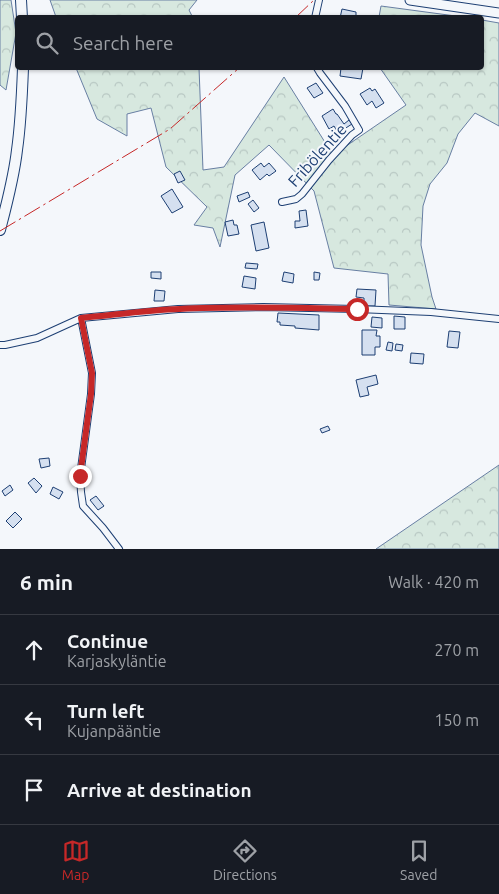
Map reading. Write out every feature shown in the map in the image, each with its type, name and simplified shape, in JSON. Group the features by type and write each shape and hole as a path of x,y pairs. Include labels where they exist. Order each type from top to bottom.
{"main road":[{"path":"21,0 22,15"},
{"path":"410,0 470,4 499,13"},
{"path":"0,230 9,195 17,150 22,108 23,70"}],"street":[{"path":"316,15 319,0"},
{"name":"Fribölentie","path":"282,202 296,199 302,194 352,134 359,130 345,106 318,70"},
{"path":"0,345 37,338 81,318 178,309 263,307 431,312 499,319"},
{"path":"81,318 92,373 80,476 80,492 83,506 119,549"}],"green space":[{"path":"0,0 11,0 15,39 6,90 0,85"},
{"path":"50,0 197,0 189,10 192,15 55,15"},
{"path":"381,6 448,15 379,15"},
{"path":"484,20 499,23 499,126 475,113 458,134 447,163 430,184 423,206 421,245 436,309 389,305 388,274 334,268 314,191 269,145 235,175 220,247 213,228 194,225 207,207 166,167 151,108 127,114 127,136 97,119 77,70 199,70 203,170 224,167 284,77 333,155 406,105 381,70 484,70"},
{"path":"499,465 499,549 376,549"}],"building":[{"path":"342,9 356,12 356,15 341,15"},
{"path":"341,70 363,70 361,79 340,76"},
{"path":"316,83 323,93 314,98 307,88"},
{"path":"370,88 372,91 375,89 384,103 376,108 372,101 367,105 360,94"},
{"path":"333,109 344,124 349,120 352,124 338,133 334,126 329,129 322,116"},
{"path":"261,163 264,167 269,163 276,171 269,176 267,174 260,180 252,170"},
{"path":"180,171 185,180 178,183 174,174"},
{"path":"172,189 183,207 172,213 161,196"},
{"path":"248,192 250,197 239,202 237,196"},
{"path":"253,200 259,208 254,212 248,204"},
{"path":"306,210 308,226 295,228 295,221 300,221 299,211"},
{"path":"233,220 234,225 237,225 239,234 228,236 225,222"},
{"path":"264,222 269,248 256,251 251,225"},
{"path":"246,263 258,264 257,269 245,268"},
{"path":"151,272 161,272 161,279 151,278"},
{"path":"284,272 294,274 293,283 282,281"},
{"path":"314,272 320,273 319,280 314,280"},
{"path":"244,276 256,278 255,289 242,287"},
{"path":"357,289 376,290 375,306 364,306 364,298 356,297"},
{"path":"155,290 165,291 164,301 154,301"},
{"path":"278,313 319,315 319,330 280,325 280,322 277,322"},
{"path":"394,316 405,317 405,329 394,329"},
{"path":"372,317 382,318 382,328 371,327"},
{"path":"362,330 377,330 376,336 380,336 380,347 375,347 375,355 362,355"},
{"path":"449,331 460,332 458,348 447,347"},
{"path":"388,342 393,343 392,351 386,350"},
{"path":"396,344 403,345 402,351 395,350"},
{"path":"411,353 424,354 423,364 410,363"},
{"path":"376,375 378,384 367,387 369,395 360,397 356,380"},
{"path":"328,426 330,430 322,433 320,429"},
{"path":"49,458 50,466 41,468 39,459"},
{"path":"34,478 42,486 36,493 28,483"},
{"path":"10,485 13,490 5,496 2,491"},
{"path":"53,487 63,492 59,499 50,494"},
{"path":"96,496 104,506 98,510 90,500"},
{"path":"15,512 22,519 13,528 6,521"}],"power":[{"path":"298,15 314,0"},
{"path":"0,231 170,129 237,70"}],"route":[{"path":"80,476 92,373 81,318 208,308 357,309"}]}
